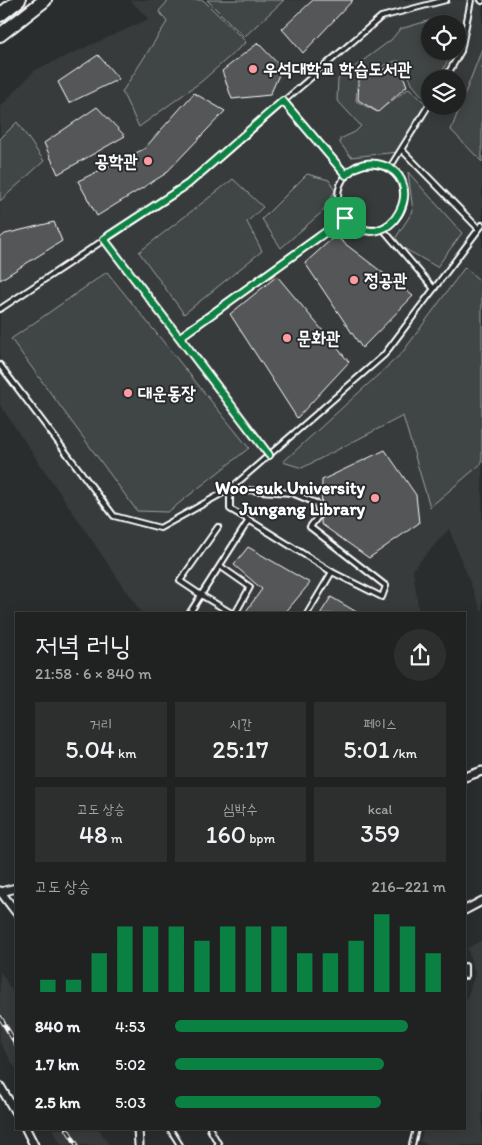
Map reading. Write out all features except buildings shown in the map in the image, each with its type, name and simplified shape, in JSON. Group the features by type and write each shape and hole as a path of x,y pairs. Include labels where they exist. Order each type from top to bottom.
{"highway":[{"path":"0,15 19,0"},
{"path":"0,35 45,0"}],"street":[{"path":"466,777 482,771"},
{"path":"15,888 0,891 15,911"},
{"path":"466,909 482,901"},
{"path":"0,1086 15,1111"},
{"path":"26,1130 34,1145"},
{"path":"138,1130 139,1145"}],"lane":[{"path":"0,309 188,184 380,17 446,0"},
{"path":"450,70 461,51 471,0"},
{"path":"283,101 346,175"},
{"path":"389,169 423,115"},
{"path":"0,365 114,516 160,528 230,489 384,354 481,227 402,150"},
{"path":"366,164 381,165 389,169 402,185 404,201 395,220 382,228 370,230 359,228 345,218 340,210 338,196 341,182 353,168 366,164"},
{"path":"180,338 345,218"},
{"path":"382,228 434,289"},
{"path":"104,239 110,246"},
{"path":"175,330 186,344"},
{"path":"263,447 269,455"},
{"path":"230,489 292,493 316,503 319,515 310,527 386,586 382,597 332,572 230,509 230,489"},
{"path":"190,612 249,520"},
{"path":"218,527 180,581 231,612"},
{"path":"220,566 250,587 235,612"},
{"path":"308,612 332,572"},
{"path":"171,1130 180,1145"},
{"path":"211,1130 219,1145"},
{"path":"412,1145 416,1130"}],"shaded area":[{"path":"130,0 482,0 482,613 449,529 413,569 419,612 141,612 0,405 0,107 35,70 149,19"},
{"path":"169,0 203,0 246,42 202,81 139,127 122,92 167,22 159,11"},
{"path":"207,0 284,0 244,37"},
{"path":"421,23 421,60 448,60 443,70 421,70 421,95 412,84 403,62 396,61 358,75 356,101 377,112 409,88 421,99 421,115 398,152 351,157 340,143 340,139 355,132 361,126 337,100 338,79 391,40 400,29"},
{"path":"482,49 482,162 451,130 457,115 466,115 466,91"},
{"path":"17,122 44,161 0,201 0,139"},
{"path":"408,172 462,233 437,267 393,242 413,211"},
{"path":"307,174 329,180 335,191 322,212 281,248 262,219"},
{"path":"233,179 263,207 247,222 262,251 184,314 139,252"},
{"path":"465,267 482,283 482,463 430,507 403,416 302,468 283,462 402,353"},
{"name":"대운동장","path":"107,272 249,448 168,512 137,511 11,339"},
{"path":"482,940 482,1145 428,1145 420,1141 424,1130 466,1130 466,1000 475,974 467,948"},
{"path":"0,971 15,995 15,1067 0,1043"},
{"path":"53,1130 100,1130 109,1145 62,1145"}],"railway":[{"path":"0,1017 15,1042"},
{"path":"68,1130 77,1145"}],"place":[{"name":"우석대학교 학습도서관","path":"253,69"},
{"name":"공학관","path":"148,161"},
{"name":"정공관","path":"354,280"},
{"name":"문화관","path":"287,338"},
{"name":"대운동장","path":"128,393"},
{"name":"Woo-suk University Jungang Library","path":"375,498"}],"route":[{"path":"283,101 346,175 353,168 366,164 376,164 394,172 400,180 404,195 403,206 395,220 387,226 376,230 359,228 345,218 180,337 269,455 104,239 188,184 283,101"}]}
